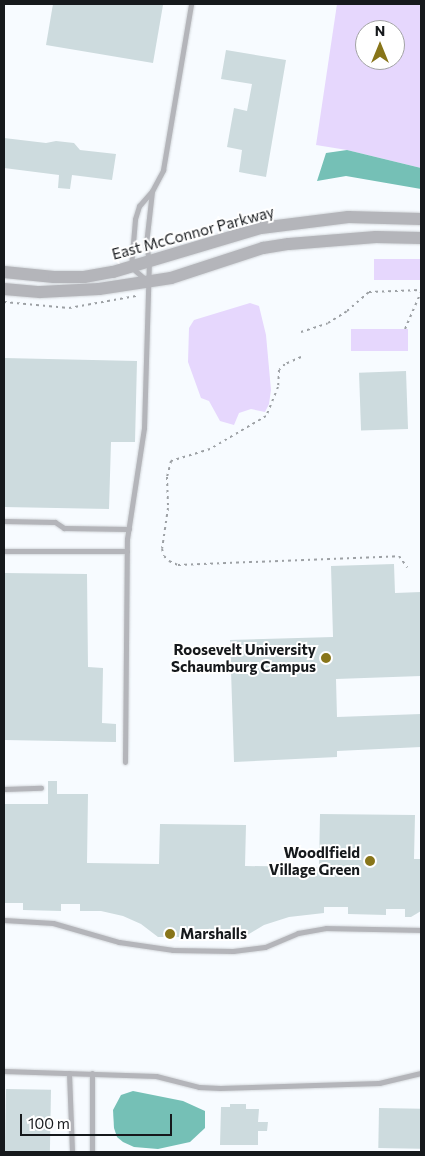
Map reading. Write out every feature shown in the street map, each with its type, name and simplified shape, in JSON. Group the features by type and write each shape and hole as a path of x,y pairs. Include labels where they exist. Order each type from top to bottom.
{"street":[{"name":"East McConnor Parkway","path":"4,272 54,277 84,277 131,267 261,228 348,217 421,219"},
{"path":"4,289 74,292 171,278 263,248 367,238 421,238"}],"lane":[{"path":"148,282 131,267 135,219 139,206 152,191 163,170 191,4"},
{"path":"125,762 127,551 144,428 149,262 146,244 152,191"},
{"path":"4,521 55,522 64,528 129,529"},
{"path":"4,551 127,551"},
{"path":"4,788 40,788"},
{"path":"4,920 53,923 119,942 173,950 233,951 264,947 298,933 326,928 421,930"},
{"path":"4,1071 156,1076 199,1087 220,1088 379,1083 421,1073"},
{"path":"69,1073 72,1152"},
{"path":"92,1073 92,1152"}],"path":[{"path":"301,332 328,323 347,311 369,292 421,291 405,329"},
{"path":"301,357 285,364 279,370 278,387 271,408 266,416 210,449 178,457 168,464 168,508 162,549 164,556 169,561 178,565 398,556 407,567"}],"shaded area":[{"path":"337,4 421,4 421,168 347,150 316,145"},
{"path":"347,150 421,168 421,189 346,176 317,181 326,153"},
{"path":"374,259 421,259 421,280 374,280"},
{"path":"250,303 259,306 266,335 271,390 269,404 265,412 251,409 239,413 234,425 220,421 209,401 201,398 188,362 189,328 194,320"},
{"path":"351,329 408,329 408,351 351,351"},
{"path":"133,1091 183,1101 205,1111 205,1128 190,1142 158,1149 134,1147 123,1142 117,1137 114,1128 113,1110 121,1095"}],"building":[{"path":"53,4 163,5 153,63 46,45"},
{"path":"226,50 286,60 266,177 239,172 242,150 227,147 234,108 247,111 252,84 221,79"},
{"path":"4,138 46,143 56,141 74,143 80,150 116,154 112,180 72,175 70,189 58,188 59,175 4,168"},
{"path":"4,358 137,361 135,442 111,442 109,509 4,507"},
{"path":"406,371 408,429 361,431 359,373"},
{"name":"Roosevelt University Schaumburg Campus","path":"394,564 395,593 421,592 421,676 336,679 337,717 421,714 421,747 337,751 337,757 234,762 230,640 333,637 331,566"},
{"path":"4,573 87,574 88,667 103,668 102,723 116,724 116,742 4,740"},
{"name":"Woodlfield Village Green","path":"48,781 57,781 57,794 88,794 87,863 159,864 160,824 246,825 245,866 319,867 320,814 415,815 414,859 421,859 421,911 411,917 405,917 405,909 386,909 386,915 348,914 348,907 324,907 324,913 289,917 264,925 244,937 236,937 236,929 199,929 199,937 158,937 141,924 123,916 101,911 80,911 80,904 61,904 61,911 23,910 23,903 4,903 4,804 48,804"},
{"path":"6,1089 51,1090 50,1152 5,1152"},
{"path":"230,1104 246,1104 246,1109 259,1109 258,1122 268,1122 267,1131 258,1131 258,1145 220,1145 221,1107 230,1107"},
{"path":"379,1108 421,1109 420,1149 378,1148"}],"place":[{"name":"Roosevelt University Schaumburg Campus","path":"326,658"},
{"name":"Woodlfield Village Green","path":"370,861"},
{"name":"Marshalls","path":"170,934"}]}
